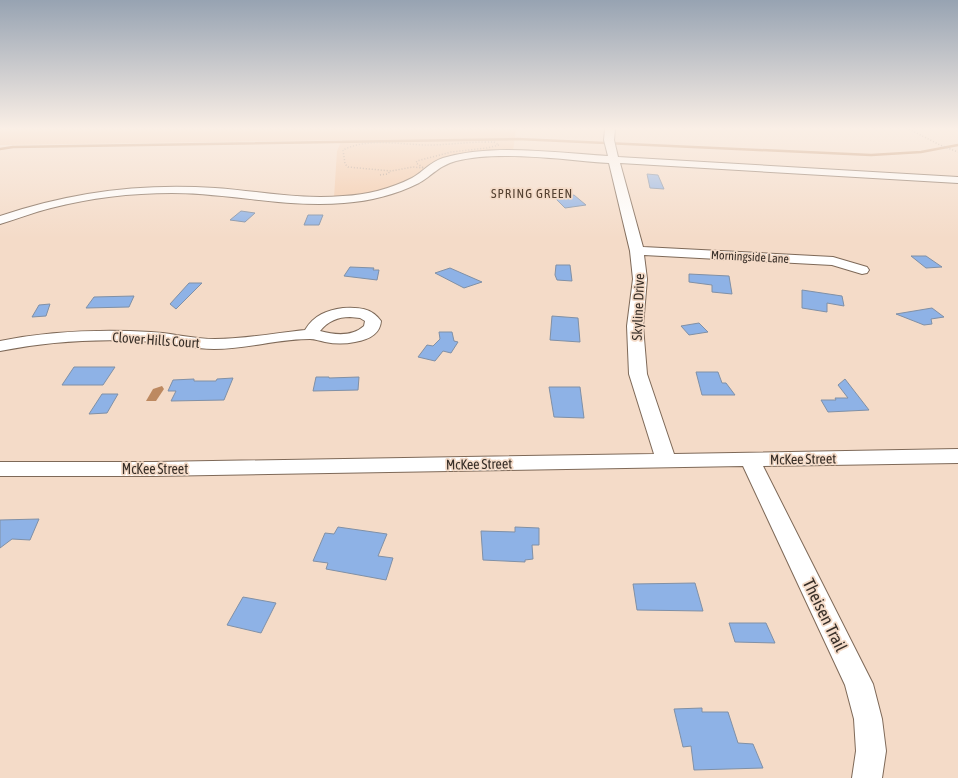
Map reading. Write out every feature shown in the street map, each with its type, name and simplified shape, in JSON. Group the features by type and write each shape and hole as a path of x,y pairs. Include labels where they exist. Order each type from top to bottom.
{"street":[{"path":"0,220 29,209 90,196 151,190 196,190 303,200 334,201 363,198 395,190 418,179 437,165"},
{"name":"Skyline Drive","path":"616,165 637,251 640,279 635,326 638,374 666,461"},
{"path":"816,165 958,180"},
{"name":"Morningside Lane","path":"637,251 834,261 862,270"},
{"name":"Clover Hills Court","path":"0,346 48,337 92,336 152,337 211,344 246,343 311,333"},
{"name":"McKee Street","path":"0,469 154,469 958,456"},
{"name":"Theisen Trail","path":"750,460 859,684 868,719 871,751 867,778"}],"path":[{"path":"346,165 348,167 391,171 406,168 424,168 420,165"},
{"path":"406,168 411,165"},
{"path":"380,175 387,174 391,171"}],"shaded area":[{"path":"336,165 430,165 410,179 392,187 364,194 334,198"},
{"path":"162,386 164,389 156,401 146,401 153,389"}],"building":[{"path":"647,174 658,175 664,189 650,188"},
{"path":"574,195 586,205 565,208 555,198"},
{"path":"241,211 255,213 245,222 230,220"},
{"path":"308,215 323,215 319,225 304,225"},
{"path":"911,256 926,256 942,267 926,268"},
{"path":"556,265 570,265 572,281 557,280 555,275"},
{"path":"350,267 374,268 373,270 379,270 377,280 344,276"},
{"path":"450,268 482,282 464,288 435,273"},
{"path":"689,274 729,276 732,294 712,292 712,285 689,282"},
{"path":"189,283 202,283 176,309 170,304"},
{"path":"802,290 842,296 844,306 827,303 827,312 802,308"},
{"path":"134,296 129,307 86,308 94,297"},
{"path":"50,304 46,316 32,317 39,305"},
{"path":"932,308 944,317 931,319 932,324 924,325 896,314"},
{"path":"552,316 578,318 580,342 550,340"},
{"path":"699,323 708,332 689,335 681,326"},
{"path":"439,332 452,332 454,341 458,342 451,353 443,351 435,361 418,357 427,345 433,346 440,339"},
{"path":"74,367 115,367 103,385 62,385"},
{"path":"696,372 718,372 722,383 726,383 735,395 702,395"},
{"path":"316,377 359,377 358,390 313,391"},
{"path":"233,378 224,400 171,401 176,391 168,391 173,380 194,379 194,381 216,381 217,379"},
{"path":"845,379 869,410 828,412 821,400 848,398 838,385"},
{"path":"549,387 580,387 584,418 554,417"},
{"path":"102,394 118,394 107,413 89,414"},
{"path":"39,519 30,540 12,539 0,548 0,520"},
{"path":"338,527 387,534 378,556 393,558 386,580 326,569 328,563 313,561 325,533 334,534"},
{"path":"515,527 539,528 539,545 532,545 533,559 525,560 525,562 483,560 481,531 515,532"},
{"path":"695,583 703,611 637,610 633,584"},
{"path":"243,597 276,603 261,633 227,625"},
{"path":"729,623 766,623 775,643 735,642"},
{"path":"702,708 702,712 728,712 738,743 753,744 763,768 694,770 691,746 683,747 674,709"}],"district":[{"name":"SPRING GREEN","path":"532,193"}]}
